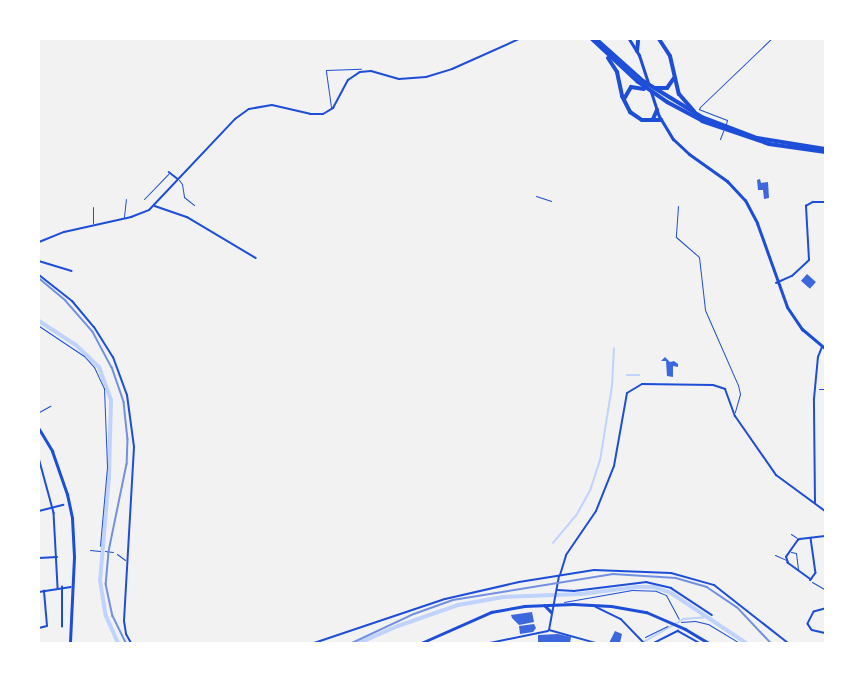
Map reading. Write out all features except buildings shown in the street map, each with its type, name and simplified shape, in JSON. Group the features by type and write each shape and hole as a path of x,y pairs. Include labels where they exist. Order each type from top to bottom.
{"highway":[{"path":"594,39 616,70 623,100 633,115 645,121 661,120"},
{"path":"594,39 658,89 665,89 672,83 674,74"},
{"path":"659,39 670,56 681,97 702,117"},
{"path":"630,40 638,40 637,51"},
{"path":"603,50 653,95"},
{"path":"645,80 702,117 763,139 825,150"},
{"path":"623,100 626,91 632,87 653,95 702,122 733,134 781,147 825,150"},
{"path":"653,119 657,110"},
{"path":"645,121 661,120"}],"main road":[{"path":"630,40 637,51 645,80 653,95 661,120 673,139 689,154 727,181 745,200 758,223 776,283 794,319 824,347"},
{"path":"39,429 51,447 69,504 73,538 69,643"},
{"path":"543,604 551,612"},
{"path":"421,643 491,612 543,604 586,604 635,609 671,623 679,621 708,643"}],"street":[{"path":"39,242 56,234 124,219 154,206 235,119 249,109 276,105 317,114 332,109 348,80 363,71 374,71 399,79 426,77 452,69 519,39"},
{"path":"169,173 179,180"},
{"path":"776,283 792,276 808,260 806,206 810,202 825,202"},
{"path":"154,206 187,217 256,258"},
{"path":"39,261 71,271"},
{"path":"39,275 72,302 101,337 121,376 132,423 134,447 124,621 125,631 131,643"},
{"path":"815,503 814,399 818,357 824,347"},
{"path":"549,630 551,612 566,555 596,511 615,466 628,391 642,384 674,382 723,387 728,393 733,413 779,479 824,509"},
{"path":"39,458 53,508 58,557 58,588"},
{"path":"39,511 63,505"},
{"path":"811,538 816,573 811,580 786,560 798,540 811,538 825,536"},
{"path":"39,558 58,557"},
{"path":"314,643 445,598 582,571 616,570 671,573 714,585 788,643"},
{"path":"556,590 574,591 646,582 671,588 712,615"},
{"path":"62,587 62,627"},
{"path":"39,592 72,587"},
{"path":"39,628 47,624 44,591"},
{"path":"586,604 620,618 644,643"},
{"path":"825,609 814,612 808,624 812,630 825,633"},
{"path":"490,643 549,630 596,643"},
{"path":"654,643 678,631 700,643"}],"lane":[{"path":"721,138 727,122 699,110 700,107 771,39"},
{"path":"332,109 326,70 346,68 363,71"},
{"path":"144,199 169,173"},
{"path":"179,180 182,184 184,198 194,205"},
{"path":"124,219 126,199"},
{"path":"678,206 676,237 699,256 705,310 738,385 740,394 733,413"},
{"path":"93,207 93,224"},
{"path":"819,389 825,389"},
{"path":"39,412 50,406"},
{"path":"791,534 798,540"},
{"path":"90,550 100,550"},
{"path":"789,552 796,553 799,571"},
{"path":"117,554 127,562"},
{"path":"775,555 786,560"},
{"path":"811,580 824,589"},
{"path":"563,604 564,601 580,597 649,590 666,595 679,621 708,624 740,643"}],"path":[{"path":"536,196 551,201"},
{"path":"39,326 84,356 94,367 104,388 107,467 100,550"},
{"path":"106,551 117,554"},
{"path":"642,639 671,623"}],"waterway":[{"path":"39,321 76,345 99,367 111,400 109,476 100,580 106,616 118,643"},
{"path":"553,543 576,516 590,491 600,461 612,386 614,349"},
{"path":"627,375 639,375"},
{"path":"359,643 398,626 458,605 503,597 581,594 637,587 654,587 671,593 746,643"},
{"path":"642,643 684,619 707,617"}],"railway":[{"path":"39,278 66,301 93,332 112,367 124,402 128,439 127,464 109,552 106,584 113,616 126,643"},
{"path":"352,643 414,614 453,600 613,574 676,578 707,587 737,607 771,643"}]}
